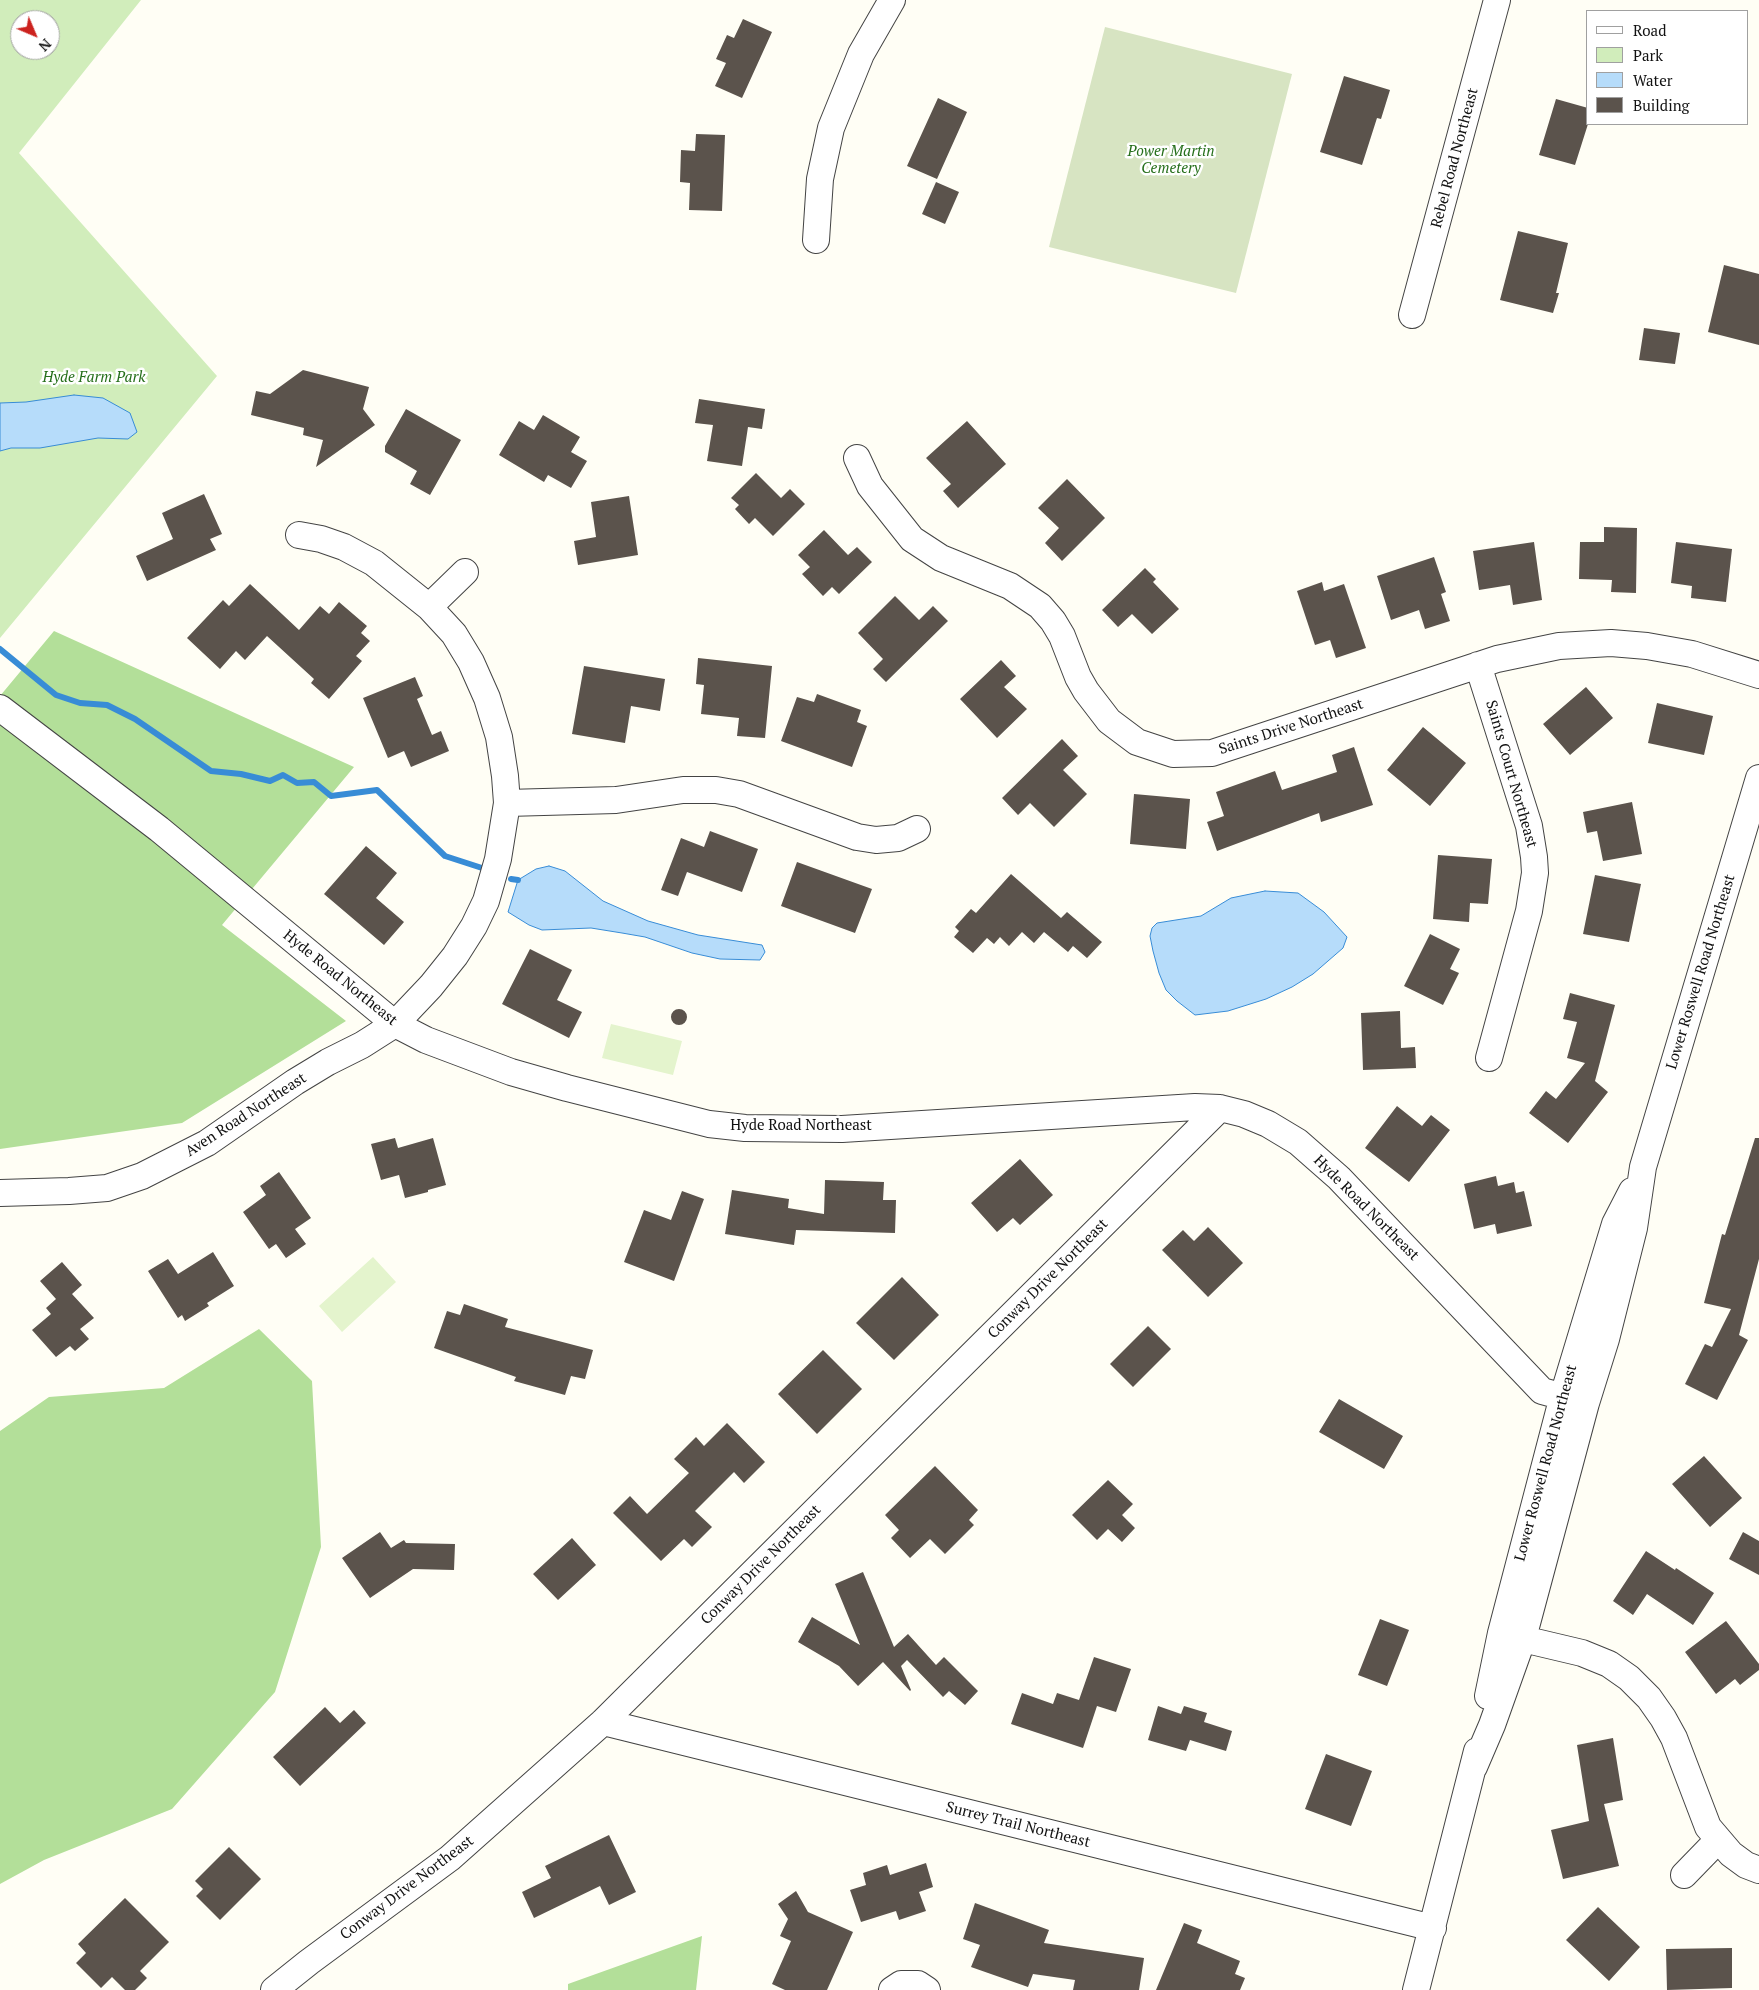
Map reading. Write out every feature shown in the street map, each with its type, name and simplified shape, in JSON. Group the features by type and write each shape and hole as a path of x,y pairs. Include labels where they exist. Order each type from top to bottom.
{"street":[{"path":"816,240 820,179 831,128 861,54 892,0"},
{"name":"Rebel Road Northeast","path":"1412,315 1497,0"},
{"name":"Saints Drive Northeast","path":"857,458 870,486 912,540 941,558 1010,586 1040,606 1053,621 1062,636 1078,677 1096,706 1109,721 1137,742 1173,754 1212,753 1478,665 1540,649 1577,644 1611,643 1647,646 1692,654 1759,675"},
{"name":"Aven Road Northeast","path":"0,1193 107,1188 142,1176 207,1143 295,1082 328,1062 362,1046 395,1024 430,986 454,956 474,926 486,900 494,877 507,803 499,737 487,698 471,662 454,634 429,607 374,563 344,547 321,539 299,535"},
{"path":"429,607 465,572"},
{"name":"Saints Court Northeast","path":"1478,665 1529,826 1535,873 1529,911 1489,1058"},
{"name":"Hyde Road Northeast","path":"0,708 159,830 395,1024 426,1040 511,1072 604,1098 709,1124 745,1128 842,1129 1195,1106 1220,1108 1244,1114 1268,1124 1298,1142 1339,1178 1542,1390 1575,1399"},
{"name":"Lower Roswell Road Northeast","path":"1416,1990 1474,1767 1512,1636 1575,1399 1615,1224 1643,1167 1759,778"},
{"path":"507,803 616,800 683,790 716,790 739,794 857,836 876,840 898,838 917,829"},
{"name":"Conway Drive Northeast","path":"274,1990 308,1962 450,1858 603,1722 1220,1108"},
{"path":"1512,1636 1582,1653 1610,1664 1629,1678 1649,1698 1674,1738 1708,1827 1731,1854 1746,1865 1759,1870"},
{"name":"Surrey Trail Northeast","path":"603,1722 1433,1928"},
{"path":"1684,1875 1718,1840"},
{"path":"892,1990 901,1984 918,1984 927,1990"}],"green space":[{"name":"Hyde Farm Park","path":"0,0 141,0 19,153 217,376 0,638"},
{"name":"Power Martin Cemetery","path":"1105,27 1292,74 1236,293 1049,247"},
{"path":"54,631 354,767 222,925 346,1021 182,1123 0,1149 0,696"},
{"path":"611,1024 682,1041 673,1075 602,1058"},
{"path":"373,1257 396,1282 342,1332 319,1306"},
{"path":"259,1329 312,1381 321,1547 275,1692 172,1809 44,1860 0,1884 0,1431 49,1397 164,1388"},
{"path":"702,1936 696,1990 568,1990 568,1984"}],"water":[{"path":"74,395 103,398 130,413 137,432 128,439 98,438 40,448 11,448 0,451 0,403 26,402"},
{"path":"549,866 565,871 603,901 648,921 698,935 762,945 765,952 760,960 720,959 692,953 645,937 591,928 542,930 529,925 508,912 518,880 536,869"},
{"path":"1265,891 1298,893 1324,912 1347,937 1343,948 1313,974 1292,987 1266,999 1228,1011 1195,1015 1166,990 1153,951 1150,936 1152,928 1157,923 1201,916 1231,898"}],"building":[{"path":"743,19 772,32 742,98 715,86 726,63 716,59 727,35 734,38"},
{"path":"1344,76 1390,90 1381,119 1377,118 1362,165 1320,152"},
{"path":"938,98 967,112 937,179 907,166"},
{"path":"1556,99 1586,107 1586,125 1588,125 1575,165 1539,155"},
{"path":"696,134 725,135 722,211 689,210 690,183 680,182 681,150 695,151"},
{"path":"936,182 959,192 945,224 922,214"},
{"path":"1518,231 1568,243 1556,293 1559,293 1553,313 1500,300"},
{"path":"1724,265 1759,274 1759,345 1708,332"},
{"path":"1644,328 1680,333 1675,364 1639,360"},
{"path":"303,370 369,387 363,409 375,425 316,467 323,440 303,435 304,428 251,415 256,391 270,394"},
{"path":"699,399 765,409 762,429 748,427 742,466 707,461 713,425 695,423"},
{"path":"406,409 461,440 430,495 410,484 417,471 385,452 385,446"},
{"path":"543,415 580,437 571,452 587,461 571,488 548,475 544,482 499,455 519,421 534,430"},
{"path":"967,421 1006,464 958,508 943,491 951,484 926,458"},
{"path":"756,473 781,498 790,489 805,504 773,536 755,518 749,524 735,509 739,505 731,498"},
{"path":"1067,479 1105,518 1062,561 1045,543 1059,528 1038,508"},
{"path":"204,494 222,534 210,539 216,550 147,581 136,556 173,539 162,513"},
{"path":"629,496 638,555 578,565 574,541 596,537 591,502"},
{"path":"1604,527 1637,528 1636,593 1611,592 1612,580 1579,579 1580,542 1604,542"},
{"path":"824,530 848,555 857,547 872,562 839,594 832,587 823,596 802,574 810,567 798,555"},
{"path":"1534,542 1542,600 1513,605 1510,585 1479,590 1473,551"},
{"path":"1676,542 1732,549 1726,602 1691,598 1692,586 1671,583"},
{"path":"1434,557 1446,592 1441,594 1450,621 1425,629 1419,610 1391,620 1377,576"},
{"path":"1145,568 1156,579 1153,582 1179,609 1152,634 1132,614 1118,627 1102,610"},
{"path":"1322,582 1324,591 1344,584 1366,648 1336,658 1330,640 1315,645 1297,591"},
{"path":"250,584 299,630 320,606 329,614 339,602 367,626 361,633 370,641 356,656 362,661 329,699 311,683 314,679 267,636 245,660 236,651 220,669 187,638 223,600 229,606"},
{"path":"895,596 919,620 933,606 948,621 886,682 873,669 883,659 858,633"},
{"path":"698,658 772,666 765,738 737,736 739,718 701,714 704,685 696,684"},
{"path":"1001,660 1016,676 1004,687 1027,709 997,738 960,699"},
{"path":"584,666 665,679 660,711 631,706 625,743 572,734"},
{"path":"415,677 423,696 417,699 432,735 441,731 449,751 411,767 404,751 388,758 363,698"},
{"path":"1586,687 1613,718 1570,755 1543,724"},
{"path":"817,694 861,710 857,722 867,726 852,767 781,741 797,697 814,702"},
{"path":"1657,703 1713,716 1704,755 1648,743"},
{"path":"1423,727 1466,763 1430,806 1387,770"},
{"path":"1062,739 1078,756 1063,770 1087,794 1054,827 1030,803 1018,815 1002,798"},
{"path":"1354,747 1373,805 1321,822 1319,813 1217,851 1207,822 1224,816 1216,792 1275,771 1282,790 1337,772 1332,755"},
{"path":"1134,794 1190,799 1186,849 1130,844"},
{"path":"1632,802 1642,854 1603,861 1597,831 1587,833 1583,812"},
{"path":"710,831 758,849 742,892 687,872 678,896 661,890 681,838 704,847"},
{"path":"366,846 397,873 376,898 404,922 384,945 324,894"},
{"path":"1438,855 1492,859 1488,904 1470,903 1469,922 1433,919"},
{"path":"797,862 872,889 855,933 781,906"},
{"path":"1011,874 1061,918 1067,912 1102,942 1087,958 1073,946 1068,952 1044,932 1034,943 1022,932 1009,946 1000,937 994,944 987,938 973,953 954,937 959,931 955,927 971,909 976,913"},
{"path":"1595,875 1641,884 1629,942 1583,934"},
{"path":"1430,934 1460,949 1450,969 1459,973 1443,1005 1404,986"},
{"path":"530,949 572,970 557,1000 582,1012 569,1038 502,1004"},
{"path":"1570,993 1615,1005 1595,1081 1608,1092 1568,1143 1529,1113 1546,1091 1556,1099 1585,1063 1567,1058 1577,1022 1563,1019"},
{"path":"676,1009 682,1009 687,1014 685,1023 676,1025 671,1020 671,1014"},
{"path":"1400,1011 1401,1048 1415,1047 1416,1068 1363,1070 1361,1013"},
{"path":"1397,1106 1422,1126 1431,1115 1450,1130 1409,1182 1365,1148"},
{"path":"395,1138 398,1148 433,1138 446,1185 405,1198 399,1175 381,1180 371,1144"},
{"path":"1755,1138 1759,1138 1759,1259 1739,1335 1748,1340 1717,1400 1685,1384 1705,1344 1712,1347 1731,1309 1704,1303 1722,1234 1725,1235"},
{"path":"1020,1159 1053,1195 1020,1225 1013,1218 997,1232 971,1203"},
{"path":"279,1172 311,1218 295,1229 306,1244 286,1258 276,1244 269,1249 243,1212 266,1195 260,1186"},
{"path":"1496,1176 1498,1186 1514,1182 1516,1193 1524,1191 1532,1226 1497,1234 1495,1224 1474,1229 1464,1184"},
{"path":"825,1180 884,1182 883,1200 896,1200 895,1233 796,1230 794,1245 725,1234 732,1190 789,1199 788,1208 824,1214"},
{"path":"682,1191 704,1199 674,1281 624,1262 644,1210 671,1220"},
{"path":"1208,1227 1243,1263 1208,1297 1162,1250 1183,1230 1194,1241"},
{"path":"213,1252 234,1286 207,1303 209,1306 185,1321 182,1315 178,1318 148,1271 168,1259 178,1274"},
{"path":"62,1262 82,1285 72,1294 94,1318 80,1329 89,1339 75,1351 70,1346 56,1357 32,1330 51,1314 46,1308 56,1299 40,1281"},
{"path":"902,1277 939,1315 894,1360 856,1323"},
{"path":"464,1304 508,1319 505,1327 593,1350 585,1379 571,1376 565,1395 514,1381 516,1377 434,1348 447,1311 460,1315"},
{"path":"1148,1326 1171,1349 1133,1387 1110,1364"},
{"path":"823,1350 862,1389 817,1434 778,1394"},
{"path":"1339,1399 1403,1436 1384,1469 1319,1432"},
{"path":"727,1423 765,1462 744,1483 734,1472 695,1511 712,1527 692,1547 684,1539 661,1561 613,1513 630,1496 647,1514 689,1473 674,1459 696,1437 704,1446"},
{"path":"1704,1456 1742,1498 1710,1527 1672,1484"},
{"path":"935,1466 978,1510 969,1520 974,1525 945,1554 930,1539 910,1558 891,1538 899,1530 885,1515"},
{"path":"1108,1480 1133,1504 1122,1515 1135,1528 1122,1542 1108,1529 1097,1540 1072,1515"},
{"path":"380,1532 391,1548 404,1540 406,1543 455,1544 454,1570 413,1569 370,1598 342,1558"},
{"path":"1743,1532 1759,1541 1759,1575 1729,1559"},
{"path":"572,1538 596,1565 558,1600 533,1574"},
{"path":"1646,1551 1714,1593 1693,1625 1647,1594 1633,1615 1613,1601"},
{"path":"863,1572 894,1647 908,1634 936,1665 944,1657 978,1691 965,1705 949,1691 943,1697 907,1660 901,1666 910,1691 883,1662 858,1686 839,1666 798,1642 812,1617 860,1645 835,1584"},
{"path":"1380,1619 1409,1630 1387,1686 1358,1675"},
{"path":"1726,1621 1759,1664 1759,1670 1740,1685 1735,1679 1716,1694 1685,1652"},
{"path":"1094,1657 1131,1669 1116,1712 1097,1706 1083,1748 1011,1724 1022,1693 1053,1704 1057,1693 1079,1700"},
{"path":"1158,1706 1181,1714 1184,1706 1207,1713 1204,1722 1232,1731 1226,1751 1190,1740 1186,1751 1148,1740"},
{"path":"325,1707 340,1723 354,1710 366,1723 300,1786 273,1757"},
{"path":"1613,1738 1623,1800 1604,1804 1619,1866 1563,1879 1551,1830 1589,1821 1577,1745"},
{"path":"1326,1754 1372,1771 1351,1826 1305,1809"},
{"path":"609,1835 636,1892 609,1905 600,1886 534,1918 522,1892 551,1878 545,1866"},
{"path":"229,1847 261,1879 220,1920 196,1896 203,1889 195,1881"},
{"path":"926,1863 933,1887 919,1892 926,1911 899,1920 896,1911 861,1922 850,1890 866,1885 863,1873 887,1865 890,1875"},
{"path":"796,1891 808,1912 853,1932 827,1990 785,1990 772,1984 791,1941 780,1936 788,1919 778,1904"},
{"path":"125,1898 169,1942 140,1971 147,1978 135,1990 125,1990 112,1977 101,1988 76,1963 86,1953 78,1944"},
{"path":"975,1903 1049,1930 1044,1943 1144,1958 1139,1990 1073,1990 1075,1980 1033,1974 1028,1987 971,1967 980,1945 963,1939"},
{"path":"1598,1907 1640,1947 1609,1981 1566,1940"},
{"path":"1184,1923 1202,1930 1197,1943 1240,1961 1235,1974 1245,1978 1240,1990 1156,1990"},
{"path":"1732,1948 1732,1988 1667,1990 1666,1949"}],"waterway":[{"path":"0,649 56,695 80,703 107,705 135,719 211,771 241,774 270,781 283,775 297,783 314,782 331,796 377,790 445,856 482,868"},
{"path":"511,879 518,880"}]}
